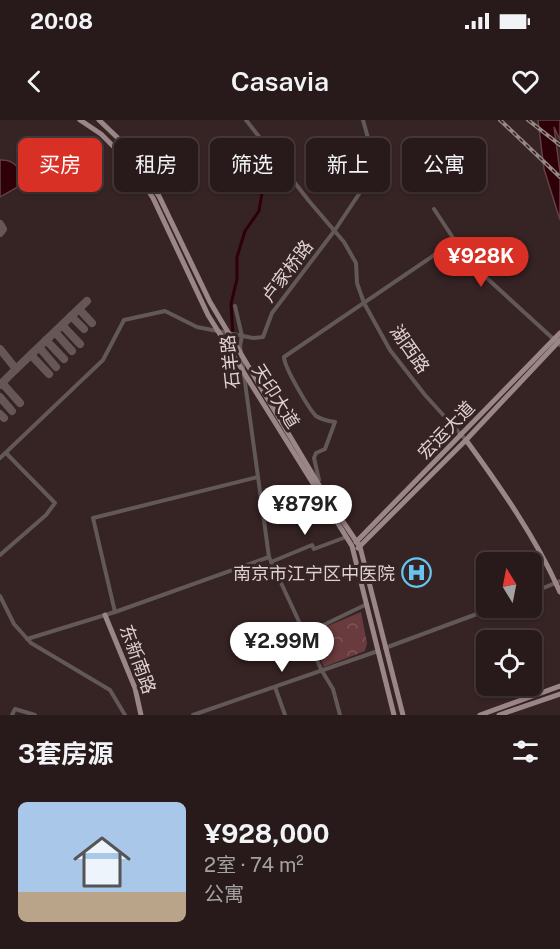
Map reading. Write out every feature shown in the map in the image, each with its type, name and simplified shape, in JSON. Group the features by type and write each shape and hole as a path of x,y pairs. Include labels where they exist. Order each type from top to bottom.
{"main road":[{"name":"天印大道","path":"80,120 100,134 120,153 153,198 208,315 356,546 403,715"},
{"name":"天印大道","path":"99,120 122,142 159,196 210,302 346,536 356,546 367,604 394,715"},
{"name":"宏运大道","path":"356,546 558,342 560,333"},
{"name":"湖西路","path":"464,438 506,498 558,582 560,592"},
{"name":"东新南路","path":"105,615 135,688 141,715"},
{"path":"480,715 560,686"},
{"path":"499,715 560,694"}],"street":[{"name":"湖西路","path":"246,120 353,255 356,263 357,283 364,303 390,350 425,395 464,438"},
{"name":"卢家桥路","path":"0,458 104,360 124,320 165,311 197,327 253,338 263,337 272,313 335,230 374,169 375,163 363,120"},
{"path":"434,209 478,270 558,342"},
{"path":"320,491 314,458 316,453 325,449 335,422 315,416 295,384 284,362 284,357 455,241"},
{"name":"石羊路","path":"235,306 242,336 240,346 270,560 304,634 333,689 340,715"},
{"path":"0,555 46,515 55,503 6,453"},
{"path":"115,612 93,518 258,477"},
{"path":"27,639 115,612 312,545 314,549 346,536"},
{"path":"542,589 558,582"},
{"path":"0,596 14,624 31,643 110,690 125,715"},
{"path":"304,634 367,604"},
{"path":"385,648 476,614"},
{"path":"193,715 378,651"},
{"path":"275,687 285,715"},
{"path":"12,715 15,709 35,715"}],"green space":[{"path":"361,612 367,643 365,651 324,667 309,634"}],"shaded area":[{"path":"538,120 560,120 560,140 554,127 560,172 560,220 544,169"},
{"path":"0,160 10,161 18,170 18,186 0,197"}],"waterway":[{"path":"233,336 231,304 237,279 237,257 245,231 259,211 262,193 251,192"},
{"path":"237,363 240,385"}],"taxiway":[{"path":"0,224 3,229 0,233"},
{"path":"16,369 87,301"},
{"path":"79,309 92,323"},
{"path":"71,316 84,329"},
{"path":"62,325 80,344"},
{"path":"55,332 72,351"},
{"path":"46,340 64,359"},
{"path":"39,347 56,367"},
{"path":"0,349 16,369 0,385"},
{"path":"31,355 49,374"},
{"path":"2,383 20,403"},
{"path":"0,397 12,411"},
{"path":"0,414 4,418"}],"railway":[{"path":"500,120 560,177"},
{"path":"528,120 560,145"}],"place":[{"name":"南京市江宁区中医院","path":"416,573"}]}
